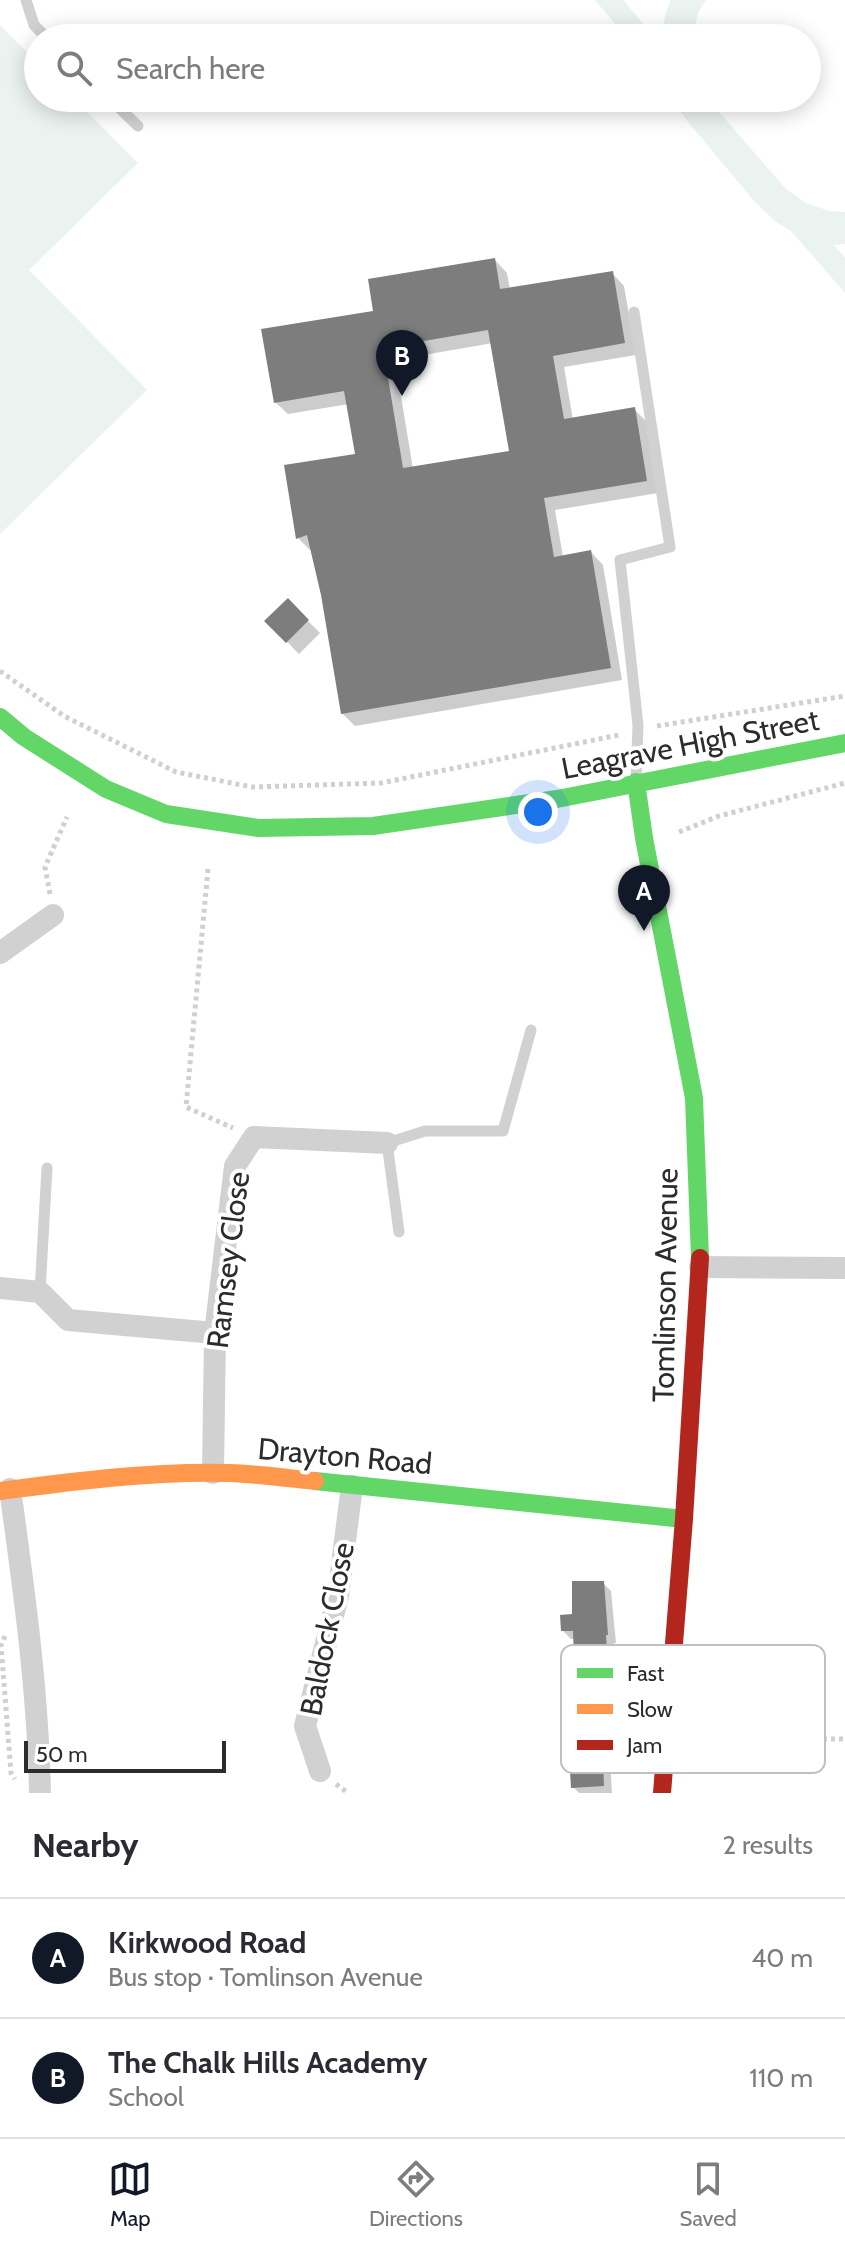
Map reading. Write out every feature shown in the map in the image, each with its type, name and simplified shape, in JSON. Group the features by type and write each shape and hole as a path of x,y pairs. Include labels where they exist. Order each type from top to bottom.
{"street":[{"name":"Leagrave High Street","path":"0,717 24,737 106,789 166,814 258,828 373,826 557,799 845,743"},
{"name":"Tomlinson Avenue","path":"636,782 694,1098 700,1267 674,1645"},
{"path":"0,953 53,915"},
{"name":"Ramsey Close","path":"213,1473 215,1333 235,1166 254,1137 387,1143"},
{"path":"700,1267 845,1268"},
{"path":"0,1288 40,1292 68,1320 215,1333"},
{"name":"Drayton Road","path":"5,1490 119,1477 213,1473 304,1479 684,1519"},
{"name":"Baldock Close","path":"320,1771 305,1726 338,1596 352,1486"},
{"path":"5,1490 29,1628 40,1793"},
{"name":"Tomlinson Avenue","path":"662,1793 663,1773"}],"lane":[{"path":"26,0 34,24"},
{"path":"124,112 138,126"},
{"path":"634,312 670,547 620,560 638,725 636,782"},
{"path":"399,1232 387,1143 425,1131 503,1131 531,1030"},
{"path":"40,1292 47,1168"}],"path":[{"path":"0,671 64,716 176,772 252,787 381,783 619,735"},
{"path":"657,726 845,696"},
{"path":"679,832 719,816 845,783"},
{"path":"53,915 45,867 67,817"},
{"path":"208,869 186,1107 254,1137"},
{"path":"825,1739 845,1739"}],"shaded area":[{"path":"595,0 623,0 643,24 615,24"},
{"path":"671,0 706,0 696,24 664,24"},
{"path":"0,25 24,49 24,112 87,112 138,163 29,270 147,390 0,534"},
{"path":"681,112 719,112 786,189 806,203 829,211 845,212 845,244 834,245 845,258 845,293 791,231 754,201"}],"building":[{"path":"495,258 500,289 613,271 625,343 553,356 564,419 635,407 647,481 544,498 554,557 591,550 611,668 341,714 321,595 307,535 296,539 284,465 355,454 344,391 274,403 261,329 373,311 368,279","holes":["488,330 509,451 403,468 383,348"]},
{"path":"288,598 309,620 286,643 264,621"},
{"path":"572,1581 604,1581 607,1645 574,1645 573,1631 561,1631 560,1615 572,1614"},
{"path":"570,1773 603,1773 604,1786 571,1788"}],"traffic: fast":[{"path":"0,717 24,737 106,789 166,814 258,828 373,826 557,799 845,743"},
{"path":"636,782 694,1098 700,1258"},
{"path":"315,1481 684,1519"}],"traffic: slow":[{"path":"0,1491 86,1480 200,1473 315,1481"}],"traffic: jam":[{"path":"674,1645 700,1258"},
{"path":"662,1793 664,1773"}],"place":[{"name":"The Chalk Hills Academy","path":"402,396"},
{"name":"Kirkwood Road","path":"644,931"}]}
